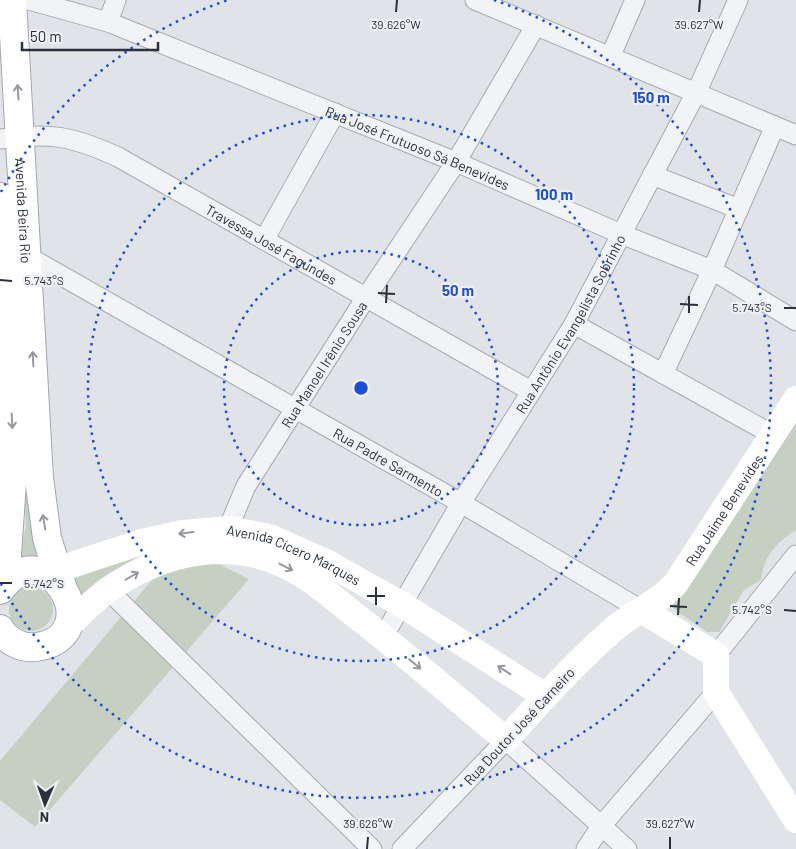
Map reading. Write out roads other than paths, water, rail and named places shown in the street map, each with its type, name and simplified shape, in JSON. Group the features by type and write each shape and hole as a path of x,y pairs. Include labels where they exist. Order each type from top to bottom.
{"main road":[{"name":"Avenida Beira Rio","path":"3,586 13,468 9,210 12,0"},
{"name":"Avenida Beira Rio","path":"9,210 27,256 39,478 54,576 70,606 66,628"},
{"name":"Rua Jaime Benevides","path":"643,611 665,596 676,583 796,399"},
{"name":"Avenida Cícero Marques","path":"54,576 182,532 227,540 260,556 287,566 315,584 383,637 506,740"},
{"name":"Avenida Cícero Marques","path":"66,628 108,590 152,565 227,540 270,537 296,547 401,604 545,696"},
{"path":"3,586 24,573 54,576"},
{"name":"Rua Padre Sarmento","path":"643,611 716,655"},
{"name":"Rua Doutor José Carneiro","path":"506,740 545,696 616,627 643,611"},
{"path":"0,659 43,646 56,639 66,628"},
{"path":"0,629 11,641 21,646 43,646"},
{"path":"716,655 716,692 796,820"}],"street":[{"name":"Rua José Frutuoso Sá Benevides","path":"29,0 108,22 456,162 621,234 712,270 796,321"},
{"path":"108,22 116,0"},
{"path":"474,0 697,91 796,135"},
{"path":"611,55 635,0"},
{"name":"Rua Antônio Evangelista Sobrinho","path":"383,637 461,503 574,324 697,91 738,0"},
{"name":"Rua Manoel Irênio Sousa","path":"227,540 246,486 365,299 456,162 536,25"},
{"path":"264,240 335,113"},
{"path":"663,374 712,270 775,126"},
{"name":"Travessa José Fagundes","path":"11,137 70,137 118,157 365,299 531,391"},
{"path":"652,175 739,209"},
{"name":"Rua Padre Sarmento","path":"27,256 461,503 643,611"},
{"path":"574,324 773,435"},
{"path":"716,655 796,555"},
{"path":"108,590 372,849"},
{"path":"586,849 602,825 716,692"},
{"path":"506,740 627,849"},
{"name":"Rua Doutor José Carneiro","path":"402,849 506,740"}]}
